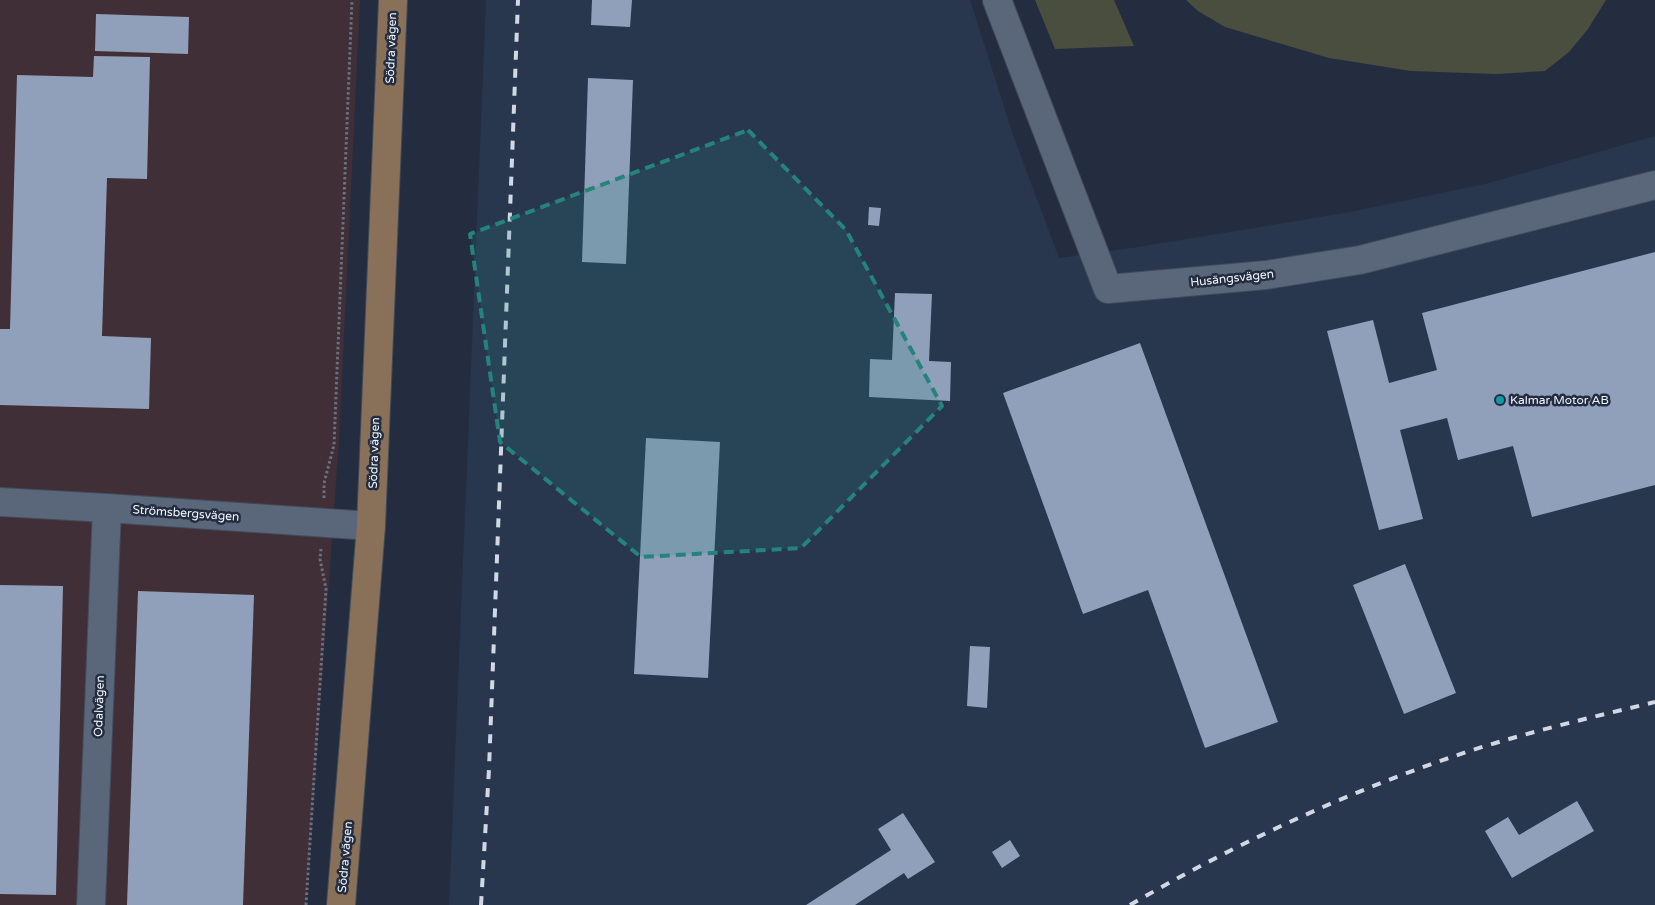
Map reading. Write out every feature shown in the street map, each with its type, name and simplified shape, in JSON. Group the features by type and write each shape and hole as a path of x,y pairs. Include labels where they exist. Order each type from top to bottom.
{"main road":[{"name":"Södra vägen","path":"341,905 371,526 393,0"}],"street":[{"name":"Husängsvägen","path":"997,0 1108,289 1266,275 1360,260 1655,185"},
{"name":"Strömsbergsvägen","path":"0,502 371,526"},
{"name":"Odalvägen","path":"91,905 107,508"}],"path":[{"path":"306,905 326,589 320,559 324,483 334,445 352,0"}],"highlighted area":[{"path":"748,130 846,230 942,406 801,548 641,557 500,442 470,234"}],"shaded area":[{"path":"0,0 360,0 339,439 306,905 0,905"},
{"path":"486,0 970,0 1014,138 1059,258 1350,212 1485,184 1655,136 1655,905 449,905"}],"green space":[{"path":"1035,0 1114,0 1134,46 1055,49"},
{"path":"1186,0 1606,0 1588,29 1569,52 1545,71 1496,74 1411,71 1329,58 1225,27 1198,11"}],"building":[{"path":"592,0 632,0 630,27 591,25"},
{"path":"96,14 189,17 188,54 95,51"},
{"path":"94,56 150,57 147,179 107,178 102,336 151,338 149,409 0,405 0,329 10,329 17,75 93,77"},
{"path":"588,78 633,80 626,264 582,262"},
{"path":"869,207 881,208 879,226 868,225"},
{"name":"Kalmar Motor AB","path":"1655,252 1655,485 1532,517 1513,446 1458,460 1447,418 1400,430 1423,519 1379,530 1327,331 1373,320 1389,383 1437,370 1422,313"},
{"path":"895,293 932,294 929,361 951,362 950,401 869,397 870,359 892,360"},
{"path":"1140,343 1278,722 1205,748 1148,590 1083,614 1003,393"},
{"path":"646,438 720,442 708,678 634,674"},
{"path":"1405,564 1456,693 1404,714 1353,585"},
{"path":"0,585 63,586 56,895 0,894"},
{"path":"138,591 254,595 243,905 127,905"},
{"path":"970,646 990,647 987,708 967,706"},
{"path":"1577,801 1594,831 1512,878 1485,831 1508,817 1519,835"},
{"path":"903,813 935,862 908,879 904,873 855,905 806,905 891,850 878,829"},
{"path":"1010,840 1020,856 1002,868 992,852"}],"railway":[{"path":"481,905 489,769 518,0"},
{"path":"1130,905 1206,863 1284,824 1405,774 1498,742 1655,702"}],"place":[{"name":"Kalmar Motor AB","path":"1500,400"}]}
